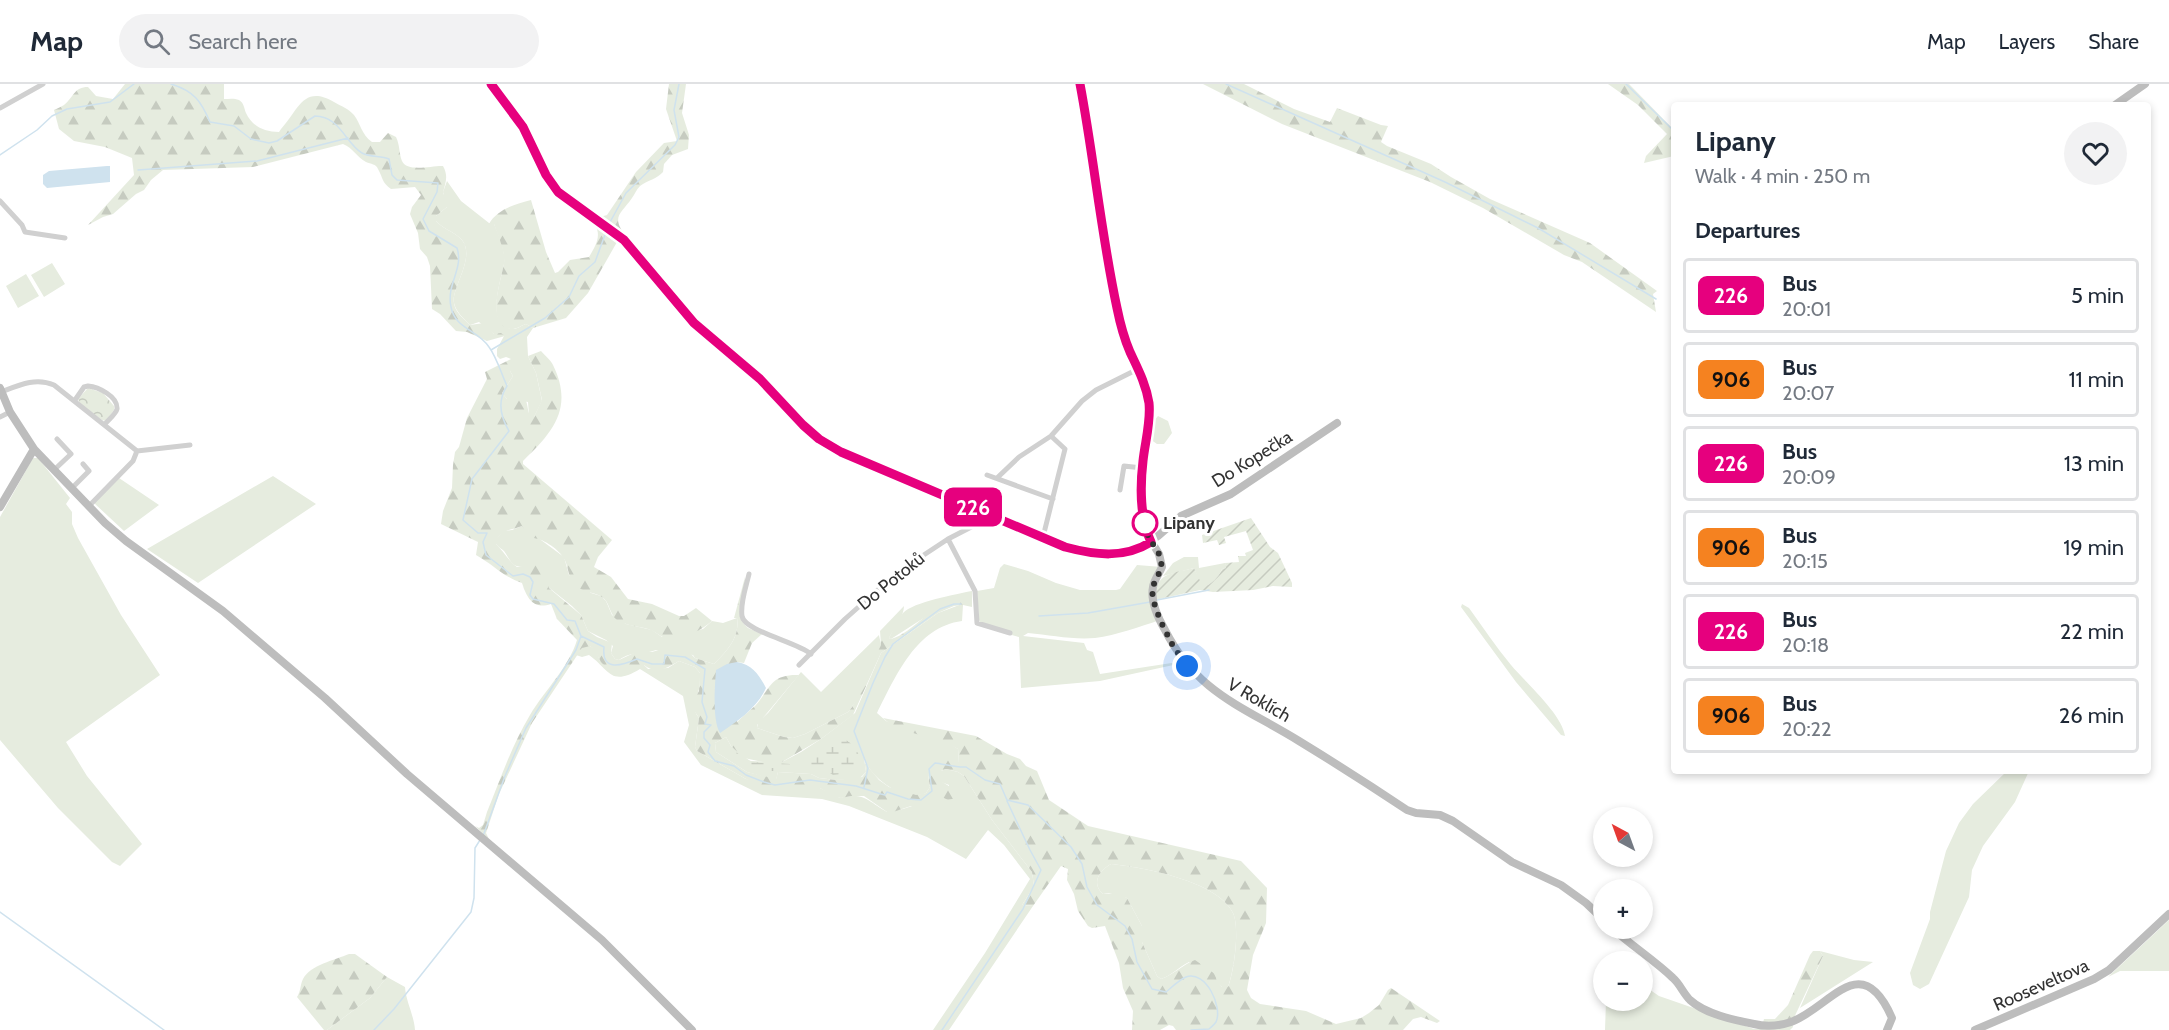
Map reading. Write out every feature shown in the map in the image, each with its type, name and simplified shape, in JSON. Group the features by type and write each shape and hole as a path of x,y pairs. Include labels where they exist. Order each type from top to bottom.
{"street":[{"path":"0,108 43,84"},
{"name":"Do Kopečka","path":"490,84 523,127 551,184 572,203 613,231 631,248 694,323 760,379 819,439 841,452 1065,547 1101,554 1128,552 1140,548 1151,542 1181,516 1231,494 1337,423"},
{"name":"V Roklích","path":"1080,84 1117,309 1129,349 1145,384 1149,404 1149,423 1142,468 1144,513 1151,542 1159,554 1162,567 1152,588 1153,602 1173,646 1187,666 1202,682 1217,693 1296,739 1407,810 1440,815 1453,820 1512,862 1561,885 1593,910"},
{"path":"2119,102 2145,84"},
{"path":"0,201 22,225 25,232 65,238"},
{"path":"997,478 1019,457 1051,436 1082,401 1096,390 1138,369"},
{"path":"190,445 137,451 77,404 75,400 46,381 1,390 10,412 34,449 118,536 223,611 317,691 407,774 602,940 692,1030"},
{"path":"75,400 84,387 88,386 105,392 117,406 116,412 105,424"},
{"path":"0,417 10,412"},
{"path":"1043,537 1065,449 1051,436"},
{"path":"54,470 71,454 57,439"},
{"path":"0,507 34,449"},
{"path":"88,507 133,461 137,451"},
{"path":"71,489 89,471 83,464"},
{"path":"1120,490 1124,466 1142,468"},
{"path":"987,475 1053,499"},
{"name":"Do Potoků","path":"799,665 898,572 948,539 979,523 996,518"},
{"path":"948,539 975,591 977,623 1010,633"},
{"path":"749,574 744,593 742,616 744,621 754,629 803,648 811,654"},
{"name":"Rooseveltova","path":"1975,1030 2094,979 2109,970 2169,914"},
{"path":"1625,939 1673,978 1689,999 1702,1008 1745,1022 1774,1026 1792,1022 1837,991 1858,984 1874,989 1888,1010 1892,1018 1887,1030"}],"green space":[{"path":"125,84 224,84 224,99 239,100 255,125 274,132 279,132 302,102 315,96 324,97 352,113 372,142 380,142 388,133 396,137 405,165 415,168 443,166 446,177 443,193 448,202 447,207 436,216 436,221 462,240 466,247 465,264 454,297 456,309 470,325 484,323 494,334 501,333 505,336 487,341 467,332 456,331 432,309 430,266 427,257 420,249 418,233 410,214 421,195 415,187 391,189 384,182 376,166 363,160 343,144 253,167 163,170 151,180 144,190 113,214 88,225 134,175 132,158 105,147 74,141 59,129 54,110 64,105 74,93 83,87 88,87 96,96 113,99"},
{"path":"669,84 686,84 682,113 689,135 688,149 672,155 664,164 661,174 637,189 619,215 619,223 625,235 600,217 607,215 636,172 664,143 677,141 666,109"},
{"path":"1203,84 1244,84 1294,109 1330,122 1337,108 1388,126 1381,142 1387,146 1431,164 1490,199 1590,243 1657,291 1653,294 1656,312 1582,262 1564,255 1483,208 1430,182 1282,124"},
{"path":"1608,84 1629,84 1671,127 1671,157 1644,163 1646,156 1667,134 1638,105"},
{"path":"447,181 461,201 489,223 494,224 500,239 504,264 497,302 499,321 505,327 514,329 526,324 533,328 527,337 528,356 536,373 542,401 534,417 531,418 529,415 528,402 507,399 502,393 513,376 510,371 511,359 506,357 500,359 497,356 497,349 504,336 494,334 479,322 470,325 455,306 454,297 465,264 466,247 462,240 436,221 436,216 447,207 443,192"},
{"path":"531,200 546,252 555,273 570,260 589,257 598,237 595,225 617,242 588,293 566,318 533,328 526,324 513,329 504,327 496,312 504,258 494,224 489,224 502,211"},
{"path":"52,263 65,284 44,297 31,275"},
{"path":"26,274 39,296 18,308 6,286"},
{"path":"541,351 553,365 559,380 561,407 551,429 523,461 523,464 612,540 598,557 594,567 611,577 628,599 652,604 679,616 684,616 696,608 712,621 690,634 671,639 648,629 621,622 612,615 607,602 602,597 576,586 571,579 565,560 553,547 532,538 522,526 502,533 496,544 509,559 517,567 538,564 549,588 581,615 588,631 612,643 611,653 615,659 619,660 636,652 652,652 665,648 689,652 695,658 714,664 728,649 734,637 737,618 734,618 745,577 743,623 748,628 762,634 752,643 744,663 737,662 737,722 755,706 772,683 782,677 799,675 757,725 757,728 793,738 848,712 881,645 880,631 904,606 901,618 889,638 891,639 900,636 941,606 950,602 960,602 963,605 938,613 881,653 853,715 821,739 782,762 768,763 744,758 731,746 726,737 715,743 716,752 747,772 776,779 778,772 811,774 819,778 836,780 862,777 866,772 864,758 865,763 879,780 889,787 916,795 926,793 930,787 928,775 934,761 947,760 959,763 958,749 898,728 883,718 976,736 1020,759 1026,766 1037,771 1049,800 1088,826 1241,861 1267,888 1266,923 1253,955 1247,990 1251,998 1260,1004 1306,1011 1336,1024 1361,1018 1369,1013 1379,1005 1391,988 1440,1021 1437,1023 1421,1017 1413,1019 1403,1030 1176,1030 1169,1025 1160,1030 1132,1030 1133,1011 1123,988 1119,963 1105,926 1092,928 1088,926 1078,911 1074,894 1067,880 1068,869 1061,866 1033,906 1022,905 1034,886 1032,872 992,820 964,776 946,769 941,771 941,781 955,790 956,798 948,800 942,797 922,808 911,806 893,812 887,812 864,796 834,797 820,788 784,788 762,785 746,779 697,751 695,747 699,718 691,706 699,691 700,673 695,667 679,661 657,670 644,665 616,669 605,666 590,646 582,648 532,723 499,794 486,833 489,839 475,826 479,828 483,825 524,726 568,660 577,640 557,619 551,604 535,604 526,593 522,583 476,555 478,542 441,524 443,511 452,488 455,452 459,447 467,418 487,379 485,372 511,359 515,363 510,371 513,376 502,393 507,399 516,394 521,395 526,400 529,414 534,417 542,400 536,373 528,356","holes":["1111,864 1159,872 1196,884 1225,902 1233,913 1236,929 1234,961 1228,987 1222,987 1217,982 1215,974 1195,960 1161,979 1157,976 1142,942 1142,926 1127,898 1117,893 1103,894 1099,890 1098,878 1107,867"]},
{"path":"88,388 103,393 114,406 114,410 106,421 80,404 78,399"},
{"path":"1158,416 1168,421 1172,433 1164,444 1157,444 1150,439 1153,422"},
{"path":"33,458 38,458 70,498 66,504 72,512 72,524 78,538 121,615 160,675 66,742 87,776 142,844 120,866 112,862 58,808 0,740 0,517"},
{"path":"273,476 316,504 198,583 147,549"},
{"path":"119,478 159,505 124,531 94,503"},
{"path":"1251,518 1270,547 1278,553 1292,587 1273,586 1253,590 1213,592 1200,590 1155,600 1161,579 1172,573 1194,568 1203,587 1217,578 1222,569 1226,568 1225,563 1239,562 1238,556 1246,556 1245,553 1253,550 1246,531 1224,537 1226,543 1219,545 1217,540 1203,543 1202,535"},
{"path":"522,526 564,557 569,575 591,593 601,596 606,601 612,615 626,624 652,630 662,637 703,629 712,621 723,623 737,618 732,643 714,664 695,658 693,655 656,650 629,655 619,660 615,659 611,653 613,646 588,631 581,615 572,606 523,567 513,564 496,544 496,539 503,531"},
{"path":"1184,557 1198,557 1199,568 1225,563 1227,568 1222,569 1209,585 1202,588 1194,568 1163,576 1173,563"},
{"path":"1004,564 1080,590 1120,589 1137,565 1162,567 1152,588 1160,620 1120,633 1095,638 1070,638 1028,633 1023,636 1084,643 1087,650 1093,652 1100,674 1178,662 1178,664 1100,681 1021,688 1019,637 983,627 979,620 977,591 994,588 1000,568"},
{"path":"972,591 972,607 963,605 962,621 946,625 920,643 900,669 877,713 886,721 949,743 958,749 959,763 928,775 930,787 926,793 908,794 889,787 874,774 864,758 866,772 859,779 836,780 819,778 811,774 778,772 776,780 747,772 716,752 715,743 726,737 731,746 750,761 782,762 801,752 855,713 881,653 938,613 962,604 944,605 891,639 889,638 903,613 925,602"},
{"path":"1462,604 1469,608 1511,665 1551,709 1565,736 1561,735 1516,682 1461,607"},
{"path":"879,635 881,645 876,659 862,690 848,712 793,738 757,728 758,722 801,672 821,692"},
{"path":"584,646 590,646 596,650 600,661 644,665 648,669 668,668 679,661 695,667 700,673 694,704 699,718 695,747 697,751 746,779 820,788 840,798 861,797 887,812 942,796 947,798 949,785 941,782 941,771 946,769 964,776 992,820 1032,872 1034,886 1022,905 1033,906 949,1030 933,1030 985,953 1030,879 1004,845 988,830 966,859 927,837 849,806 822,799 762,795 701,765 684,742 689,725 683,696 640,669 622,677 611,674 589,655 582,657 576,655"},
{"path":"846,740 854,746 858,753 859,772 833,775 824,769 814,770 806,767 806,758 809,755 837,741"},
{"path":"729,746 751,761 790,764 790,770 763,771 747,767 732,758 725,750"},
{"path":"2004,774 2028,774 2015,802 1983,846 1972,870 1969,897 1929,984 1920,989 1913,985 1910,973 1930,919 1946,851 1959,823 1973,804"},
{"path":"1111,864 1159,872 1196,884 1225,902 1233,913 1236,929 1234,961 1228,987 1222,987 1189,962 1165,978 1161,979 1157,976 1142,942 1142,926 1127,898 1109,893 1103,894 1099,890 1098,878"},
{"path":"2169,920 2169,971 2120,971 2108,977"},
{"path":"1813,951 1820,951 1823,956 1792,1022 1793,1027 1790,1030 1761,1030 1764,1019 1775,1019 1788,1005"},
{"path":"1820,951 1854,960 1873,962 1800,1008 1823,956"},
{"path":"349,954 355,954 387,977 370,998 324,1030 297,997 302,981 311,970"},
{"path":"387,977 405,987 415,1030 327,1030 370,998"},
{"path":"1653,992 1659,996 1754,1029 1762,1029 1761,1030 1605,1030 1606,1011 1653,1011"}],"water":[{"path":"110,166 110,182 47,188 43,184 43,175 49,171"},
{"path":"737,662 755,671 766,688 752,708 720,733 715,711 716,670"}],"waterway":[{"path":"0,155 37,130 52,116 67,109 110,102 134,84"},
{"path":"171,84 186,90 196,98 210,122 234,126 251,139 269,143 277,141 315,116 324,117 337,125 356,149 362,153 389,159 392,175 397,180 438,183 437,192 423,219 429,231 457,248 459,256 450,299 453,314 462,325 489,347 507,386 502,397 501,408 503,420 509,431 472,479 463,520 478,533 487,533 483,542 486,555 513,576 523,574 530,577 533,582 530,595 533,599 554,604 567,620 575,621 581,636 604,647 604,655 609,664 620,665 637,659 652,664 664,664 665,655 685,657 705,669 702,702 707,717 705,724 711,725 704,732 704,738 710,745 708,752 715,761 734,766 746,775 775,785 810,780 856,786 885,795 887,792 908,799 921,800 932,791 929,769 935,763 966,767 985,780 1000,784 1007,800 1028,805 1071,847 1082,864 1087,887 1097,905 1125,926 1132,939 1137,962 1152,989 1166,992 1183,978 1193,976 1206,984 1215,999 1218,1015 1216,1022 1209,1029 1191,1030"},
{"path":"609,224 626,193 675,145 679,137 674,110 679,84"},
{"path":"1226,84 1445,182 1538,228 1656,299"},
{"path":"1626,84 1671,128"},
{"path":"138,170 257,161 348,138"},
{"path":"491,350 545,318 569,297 579,276 595,262 606,232"},
{"path":"1157,600 1209,590"},
{"path":"1039,616 1088,613 1150,602"},
{"path":"864,787 868,768 854,731 885,657 893,644 940,609 961,604"},
{"path":"483,836 526,728 576,650 581,636"},
{"path":"942,1030 1023,909 1041,870 1007,801"},
{"path":"374,1030 394,1009 471,912 474,898 475,848 480,840"},
{"path":"0,912 164,1030"}],"bus line":[{"name":"226","path":"491,84 523,127 546,175 558,192 624,240 694,323 760,379 819,439 841,452 1065,547 1101,554 1128,552 1151,542 1148,536 1142,495 1142,468 1149,423 1149,404 1145,384 1129,349 1117,309 1080,84"}],"place":[{"name":"Lipany","path":"1145,523"}],"route":[{"path":"1145,523 1144,513 1148,536 1159,554 1162,567 1154,581 1152,597 1173,646 1187,666"}]}
